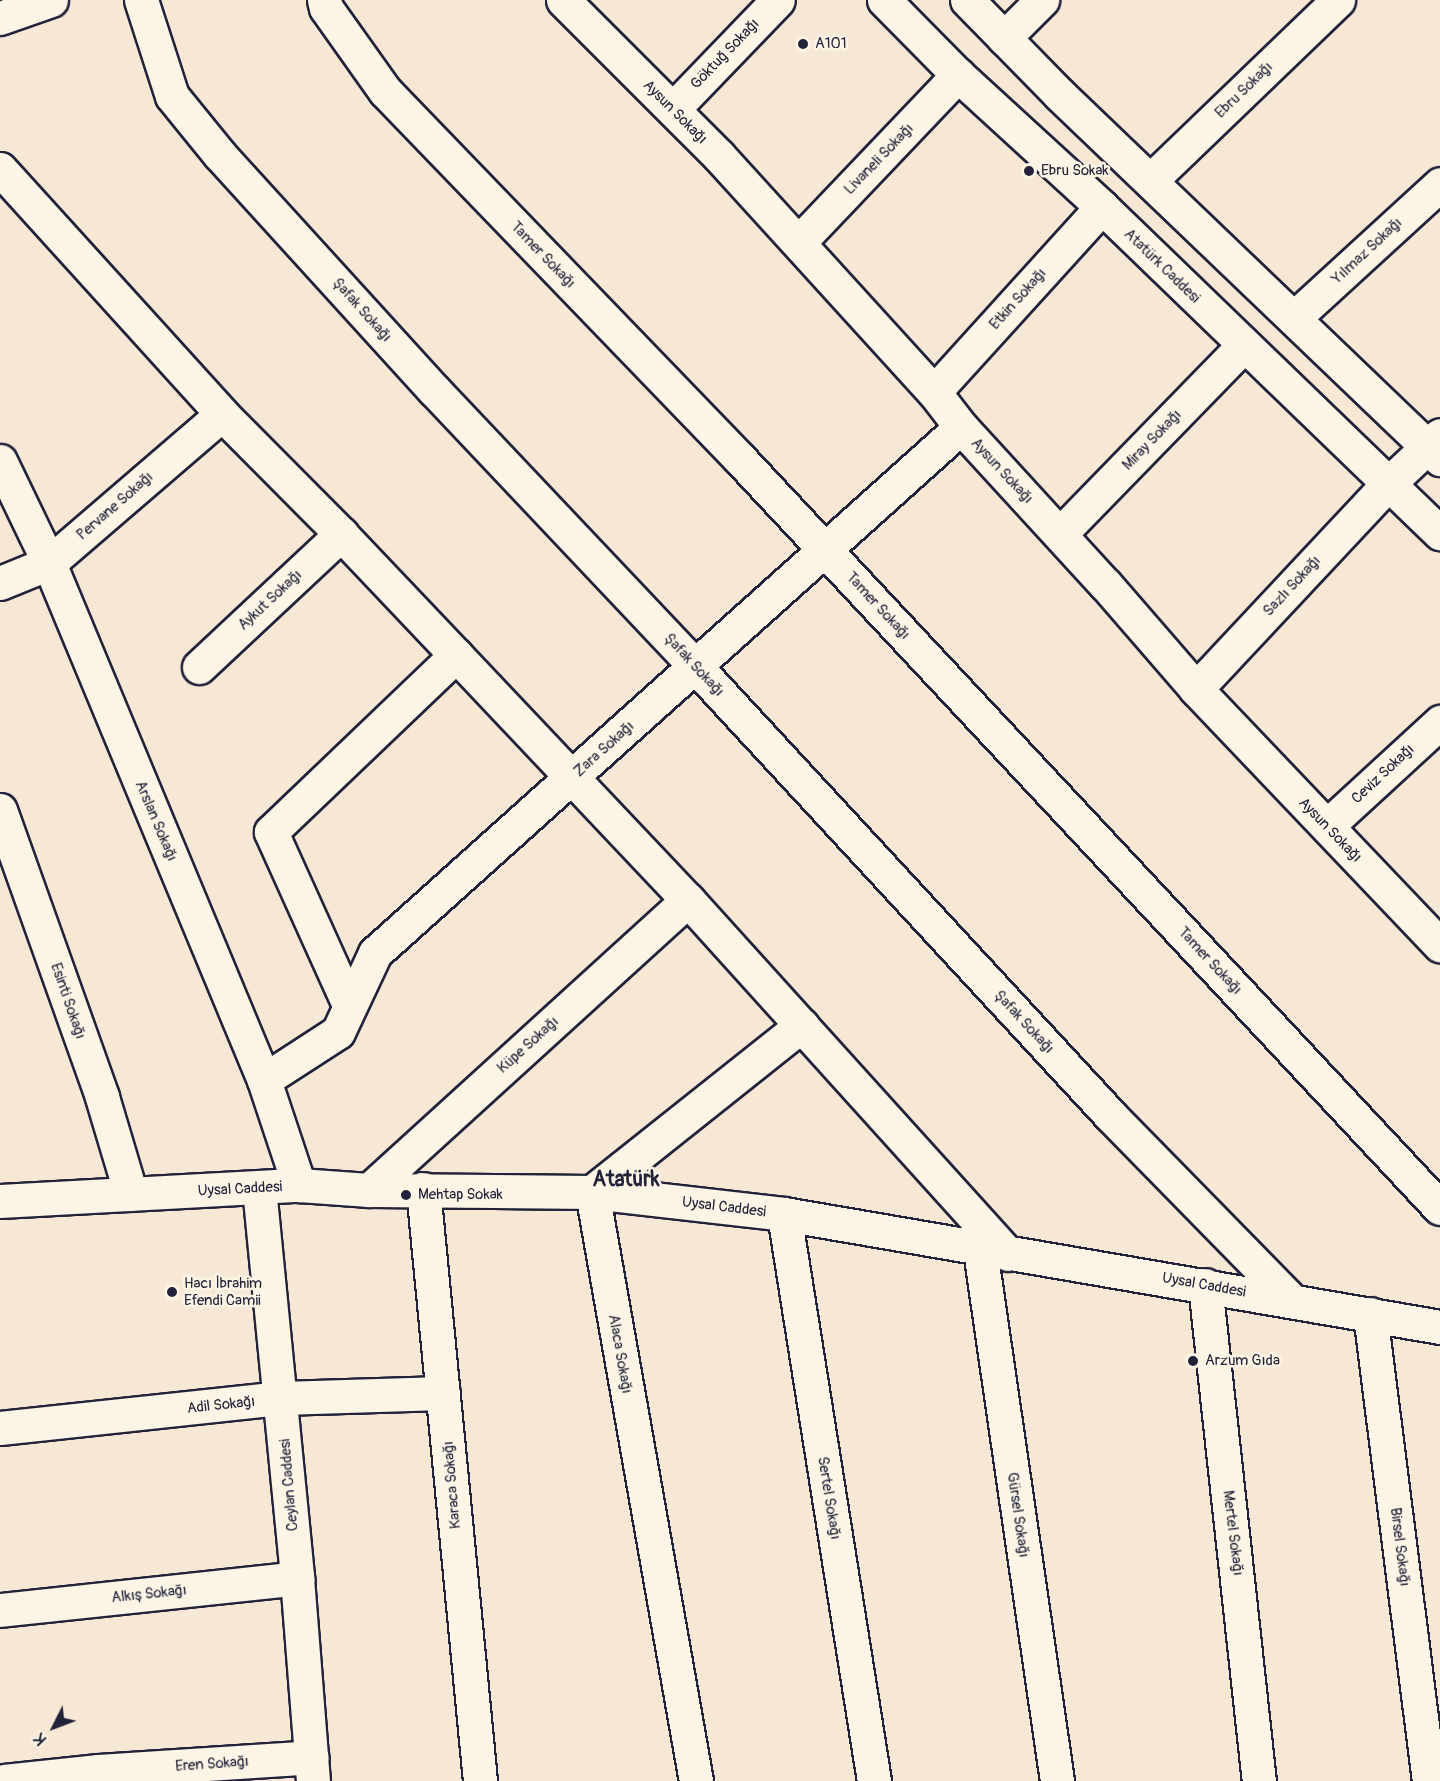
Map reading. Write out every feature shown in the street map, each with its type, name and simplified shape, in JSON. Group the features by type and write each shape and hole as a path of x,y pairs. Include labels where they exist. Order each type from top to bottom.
{"street":[{"path":"0,18 51,0"},
{"name":"Şafak Sokağı","path":"141,0 172,96 220,155 435,391 695,666 1110,1115 1292,1301"},
{"name":"Tamer Sokağı","path":"324,0 326,8 385,91 824,549 1440,1208"},
{"name":"Aysun Sokağı","path":"562,0 673,109 799,242 934,392 961,427 1060,534 1196,688 1440,945"},
{"name":"Göktuğ Sokağı","path":"673,109 778,0"},
{"name":"Atatürk Caddesi","path":"884,0 958,75 1102,207 1440,533"},
{"path":"967,0 1150,181 1294,318 1436,447"},
{"path":"1004,38 1042,0"},
{"name":"Ebru Sokağı","path":"1150,181 1338,0"},
{"name":"Livaneli Sokağı","path":"799,242 958,75"},
{"path":"0,170 222,414 341,534 688,900 802,1025 994,1252"},
{"name":"Yılmaz Sokağı","path":"1294,318 1440,184"},
{"name":"Etkin Sokağı","path":"934,392 1102,207"},
{"name":"Miray Sokağı","path":"1060,534 1244,345"},
{"name":"Pervane Sokağı","path":"0,583 49,563 222,414"},
{"name":"Zara Sokağı","path":"264,1080 338,1032 375,953 961,427"},
{"name":"Sazlı Sokağı","path":"1196,688 1388,484 1436,447"},
{"name":"Arslan Sokağı","path":"0,462 49,563 264,1080 299,1185"},
{"name":"Aykut Sokağı","path":"199,667 341,534"},
{"path":"349,1005 271,832 456,655"},
{"name":"Ceviz Sokağı","path":"1327,826 1440,722"},
{"name":"Esinti Sokağı","path":"0,810 102,1097 130,1194"},
{"name":"Küpe Sokağı","path":"369,1190 688,900"},
{"path":"592,1192 802,1025"},
{"name":"Uysal Caddesi","path":"0,1201 299,1185 369,1190 592,1192 784,1214 1440,1327"},
{"name":"Ceylan Caddesi","path":"259,1188 281,1398 312,1769"},
{"name":"Karaca Sokağı","path":"423,1190 480,1781"},
{"name":"Alaca Sokağı","path":"592,1192 696,1781"},
{"name":"Sertel Sokağı","path":"784,1214 874,1781"},
{"name":"Gürsel Sokağı","path":"994,1252 1057,1781"},
{"name":"Mertel Sokağı","path":"1205,1285 1221,1448 1237,1556 1259,1781"},
{"name":"Birsel Sokağı","path":"1370,1314 1430,1781"},
{"name":"Adil Sokağı","path":"0,1428 281,1398 443,1393"},
{"name":"Alkış Sokağı","path":"0,1610 297,1578"},
{"name":"Eren Sokağı","path":"4,1781 98,1771 312,1769"}],"place":[{"name":"A101","path":"803,44"},
{"name":"Ebru Sokak","path":"1029,171"},
{"name":"Mehtap Sokak","path":"406,1195"},
{"name":"Hacı İbrahim Efendi Camii","path":"172,1292"},
{"name":"Arzum Gıda","path":"1193,1361"}],"district":[{"name":"Atatürk","path":"626,1180"}]}
